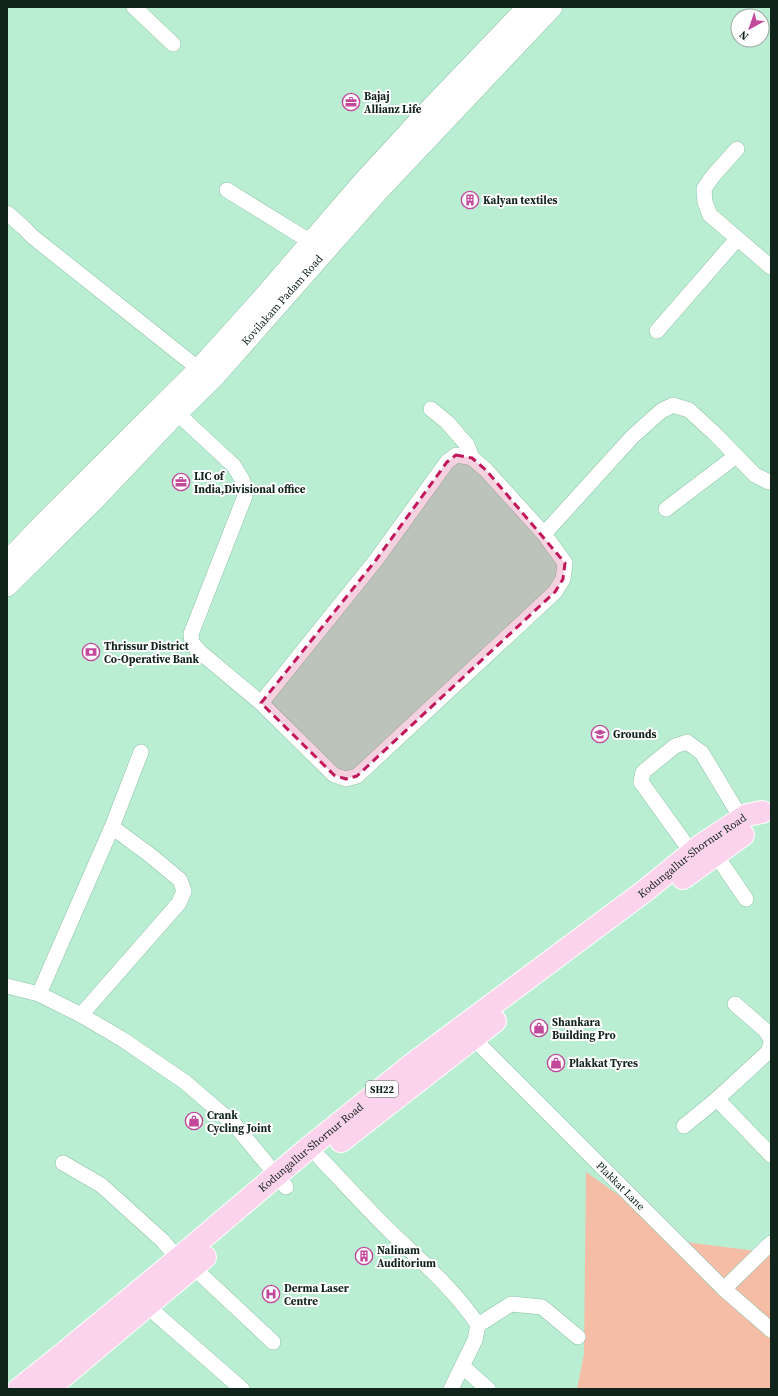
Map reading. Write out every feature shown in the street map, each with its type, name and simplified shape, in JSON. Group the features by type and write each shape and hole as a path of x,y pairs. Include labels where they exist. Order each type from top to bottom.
{"main road":[{"name":"Kovilakam Padam Road","path":"7,586 94,500 177,413 262,299 311,242 363,182 431,108 528,7"},
{"name":"Kovilakam Padam Road","path":"7,562 45,522 206,374 552,7"},
{"name":"Kodungallur-Shornur Road","path":"19,1389 185,1263 281,1182 410,1066 646,890 692,853 741,818 766,808"},
{"name":"Kodungallur-Shornur Road","path":"281,1182 320,1158 473,1038 691,872 752,829 766,808"},
{"name":"Kodungallur-Shornur Road","path":"48,1389 147,1306 185,1263"}],"street":[{"path":"134,7 173,44"},
{"path":"737,149 712,177 704,189 705,202 710,215 771,267"},
{"path":"227,190 311,242"},
{"path":"7,213 33,237 206,374"},
{"path":"657,331 737,239"},
{"path":"544,534 632,437 661,412 673,405 689,410 755,475 769,482 771,481"},
{"path":"177,413 234,466 243,481 245,496 191,634 192,643 200,652 261,703 334,775 346,779 357,776 555,592 563,579 565,563 544,534 486,470 472,458 467,445 447,422 430,408"},
{"path":"261,703 376,560 447,462 456,455 472,458"},
{"path":"666,509 736,456"},
{"path":"692,853 641,782 643,772 675,746 687,742 702,753 741,818"},
{"path":"39,994 112,827 141,752"},
{"path":"81,1015 179,903 184,891 180,880 150,855 112,827"},
{"path":"716,855 746,899"},
{"path":"7,986 39,994 81,1015 122,1039 186,1082 234,1124 281,1182"},
{"path":"735,1004 765,1030 771,1039"},
{"name":"Plakkat Lane","path":"473,1038 724,1288 771,1330"},
{"path":"684,1126 717,1099 768,1052 771,1043"},
{"path":"717,1099 771,1155"},
{"path":"320,1158 385,1226 449,1288 470,1313 478,1326 475,1340 451,1389"},
{"path":"63,1163 101,1185 272,1342"},
{"path":"724,1288 771,1243"},
{"path":"478,1326 511,1304 542,1307 578,1337"},
{"path":"147,1306 242,1389"},
{"path":"463,1367 488,1389"}],"highlighted area":[{"path":"456,455 472,458 486,470 565,563 563,579 555,592 357,776 346,779 334,775 261,703 376,560 447,462"}],"shaded area":[{"path":"586,1172 685,1242 771,1253 771,1389 577,1389 584,1354"}],"place":[{"name":"Bajaj Allianz Life","path":"351,102"},
{"name":"Kalyan textiles","path":"470,200"},
{"name":"LIC of India,Divisional office","path":"181,482"},
{"name":"Thrissur District Co-Operative Bank","path":"91,652"},
{"name":"Grounds","path":"600,734"},
{"name":"Shankara Building Pro","path":"539,1028"},
{"name":"Plakkat Tyres","path":"556,1063"},
{"name":"Crank Cycling Joint","path":"194,1121"},
{"name":"Nalinam Auditorium","path":"364,1256"},
{"name":"Derma Laser Centre","path":"271,1294"}]}
